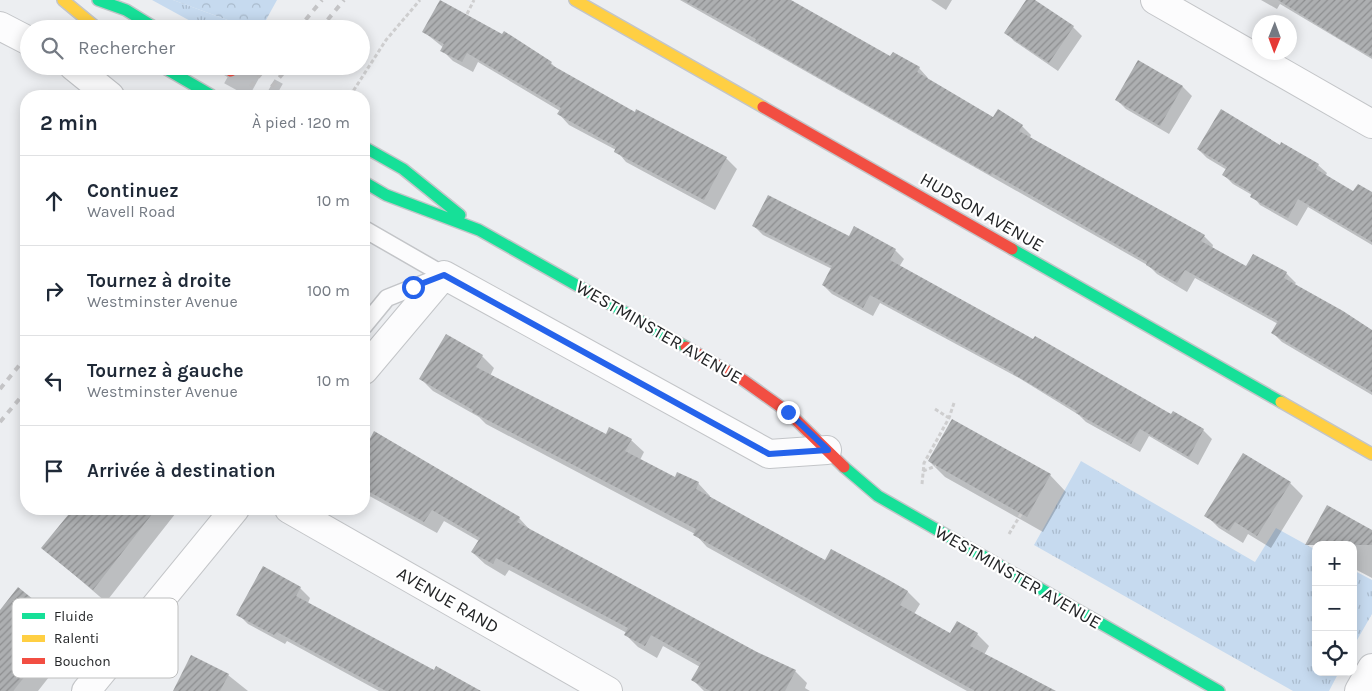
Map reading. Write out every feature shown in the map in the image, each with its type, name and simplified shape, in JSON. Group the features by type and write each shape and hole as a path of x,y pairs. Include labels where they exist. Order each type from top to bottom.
{"street":[{"path":"62,0 87,20"},
{"path":"98,0 126,10 142,20"},
{"name":"HUDSON AVENUE","path":"575,0 1372,454"},
{"path":"1155,0 1372,124"},
{"path":"1,28 20,37"},
{"path":"84,75 103,90"},
{"path":"176,75 202,90"},
{"name":"WESTMINSTER AVENUE","path":"370,150 403,169 479,230"},
{"name":"WESTMINSTER AVENUE","path":"370,186 386,195 479,230 760,390 788,412 866,487 886,501 1219,691"},
{"path":"370,363 444,275 769,454 828,450"},
{"path":"162,598 230,515"},
{"name":"AVENUE RAND","path":"300,515 608,691"},
{"path":"1359,691 1372,668"},
{"path":"86,691 97,678"}],"lane":[{"path":"370,233 444,275"},
{"path":"370,319 387,298 444,275"}],"path":[{"path":"370,65 386,40 420,0"},
{"path":"467,14 474,0"},
{"path":"354,90 364,75"},
{"path":"922,484 924,463 949,418 954,403"},
{"path":"935,409 949,418"},
{"path":"923,471 936,466"},
{"path":"1009,534 1021,514"}],"green space":[{"path":"152,0 173,0 228,20 189,20"},
{"path":"173,0 277,0 266,20 228,20"},
{"path":"1081,461 1255,562 1276,528 1312,548 1312,676 1337,676 1329,691 1293,691 1034,545"},
{"path":"1357,572 1372,580 1372,614 1357,640"}],"building":[{"path":"440,0 502,34 504,31 552,62 550,64 635,112 636,109 727,157 704,200 614,152 616,147 557,114 561,108 467,53 462,62 440,51 444,44 422,32"},
{"path":"683,0 791,0 890,56 893,52 920,67 917,72 993,117 998,109 1023,125 1019,131 1205,235 1201,241 1246,266 1253,254 1287,272 1284,278 1343,311 1372,330 1372,392 1271,333 1278,321 1185,270 1177,283 1146,265 1147,262 992,173 991,175 755,41 756,39"},
{"path":"1026,0 1035,0 1074,26 1049,63 1004,33"},
{"path":"1278,0 1372,0 1372,57 1340,39"},
{"path":"1138,60 1183,86 1160,126 1115,100"},
{"path":"1221,109 1280,145 1281,142 1319,164 1316,169 1353,191 1358,184 1372,192 1372,242 1298,199 1288,218 1250,197 1252,193 1222,175 1227,167 1197,149"},
{"path":"768,195 849,236 854,226 896,249 890,260 1033,339 1035,336 1171,414 1173,411 1204,429 1189,457 1140,429 1131,444 1076,413 1077,411 1014,373 870,295 863,308 822,285 832,266 752,226"},
{"path":"446,334 483,355 476,367 606,434 609,427 632,439 625,451 675,477 677,472 699,482 696,489 825,560 831,549 887,579 908,591 900,605 950,633 957,621 978,633 970,646 1056,691 975,691 693,535 696,529 472,412 473,410 419,379"},
{"path":"952,419 1051,474 1027,517 928,461"},
{"path":"374,431 520,517 517,522 757,652 796,670 785,691 710,691 691,680 701,663 651,635 645,646 624,635 628,628 496,558 493,564 471,552 480,538 432,510 424,522 370,492 370,439"},
{"path":"1243,453 1291,482 1257,536 1235,522 1229,531 1204,516"},
{"path":"1327,505 1372,530 1372,545 1357,545 1357,541 1312,541 1312,545 1305,545"},
{"path":"68,515 151,515 93,590 41,548"},
{"path":"263,566 301,587 296,596 434,670 436,666 481,691 386,691 277,632 274,635 236,615"},
{"path":"18,587 32,598 12,598 12,678 24,678 13,691 0,691 0,610"},
{"path":"191,655 229,674 220,691 173,691"}],"tunnel":[{"path":"238,75 265,90"}],"railway":[{"path":"305,20 322,0"},
{"path":"327,20 344,0"},
{"path":"248,90 260,75"},
{"path":"269,90 282,75"},
{"path":"0,389 20,364"},
{"path":"0,422 20,398"}],"traffic: fast":[{"path":"98,0 126,10 142,20"},
{"path":"177,75 202,90"},
{"path":"370,150 403,169 460,215"},
{"path":"370,186 386,195 479,230 686,347"},
{"path":"1012,249 1281,402"},
{"path":"844,467 878,496 1219,691"}],"traffic: slow":[{"path":"63,0 87,20"},
{"path":"575,0 763,107"},
{"path":"1281,402 1372,454"}],"traffic: jam":[{"path":"763,107 1012,249"},
{"path":"686,347 743,380 788,412 844,467"}],"route":[{"path":"413,287 444,275 769,454 828,450 788,412"}]}
